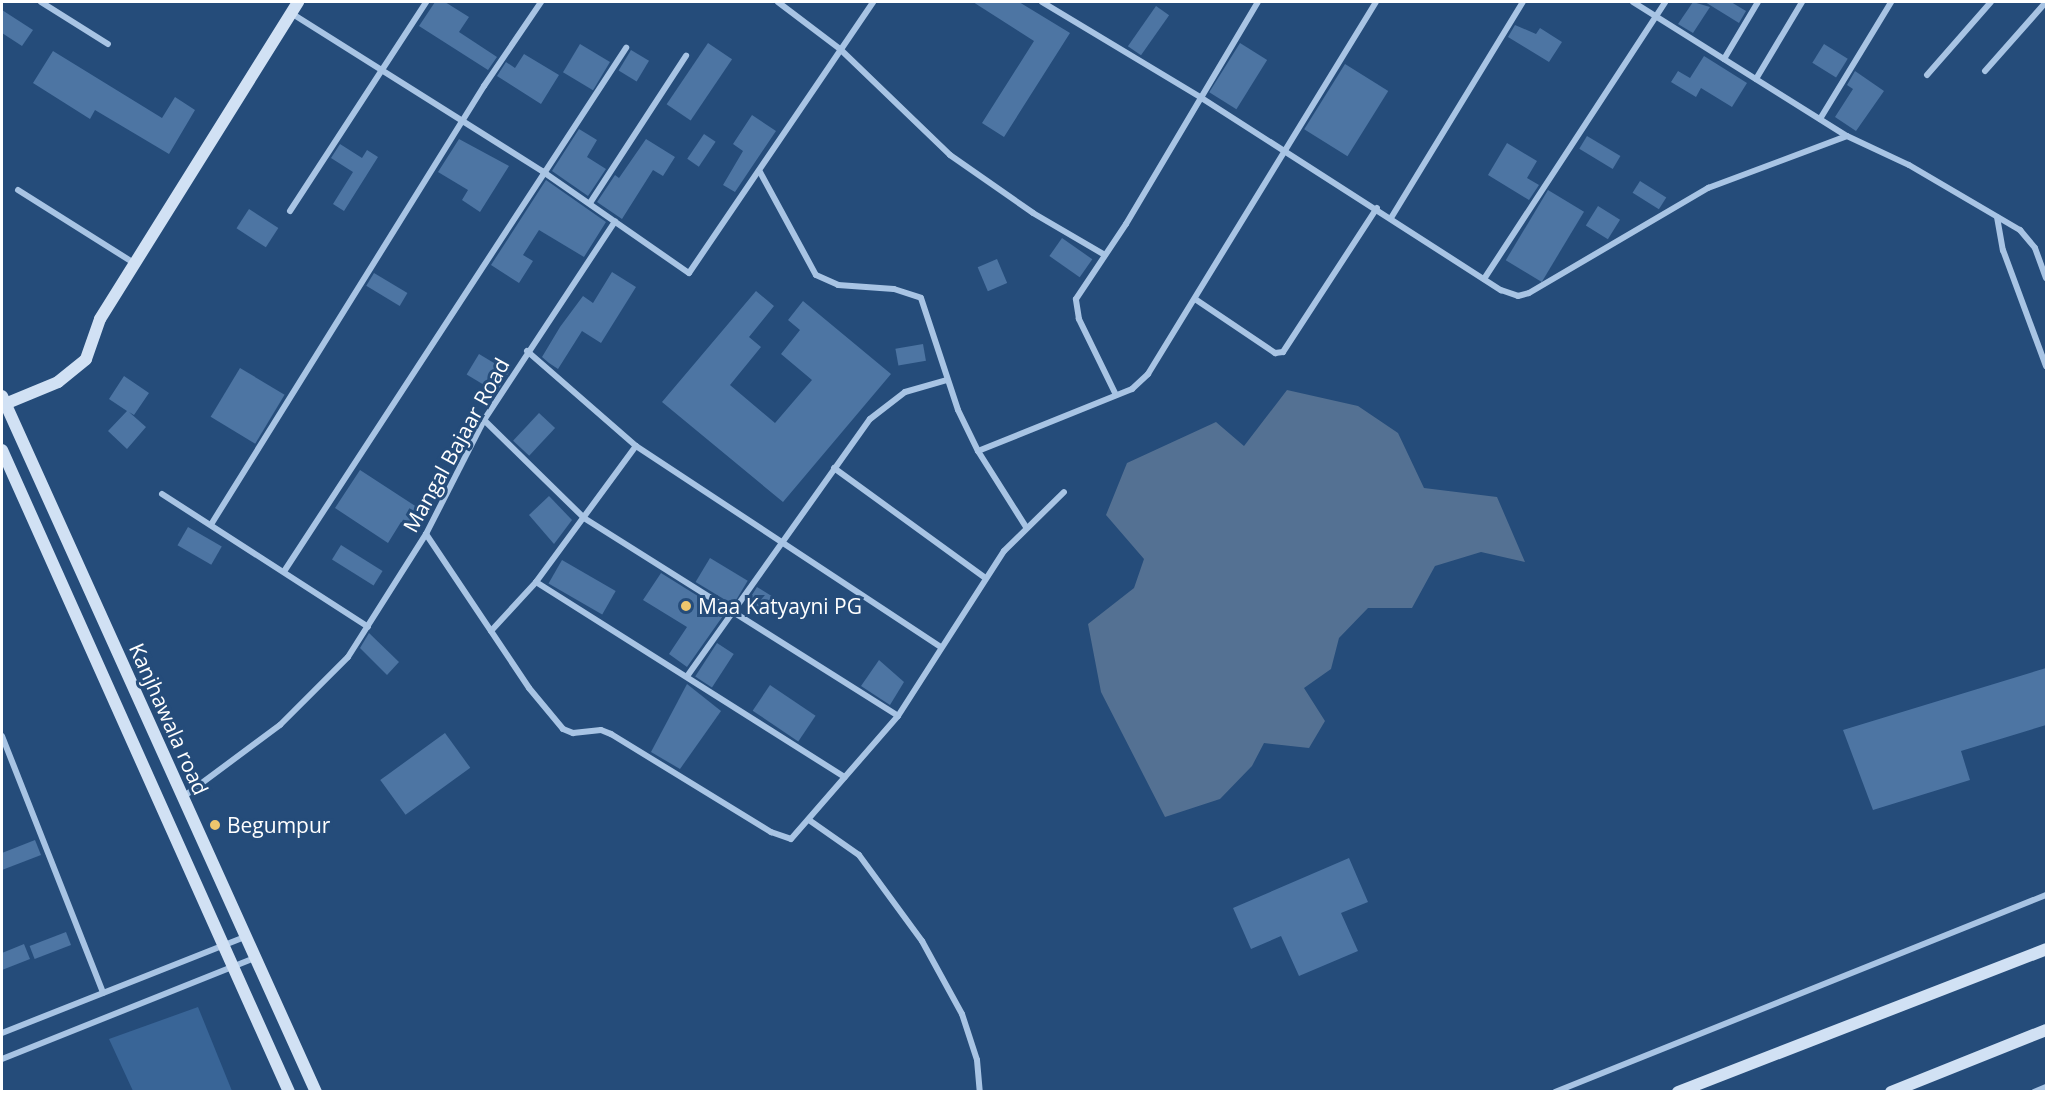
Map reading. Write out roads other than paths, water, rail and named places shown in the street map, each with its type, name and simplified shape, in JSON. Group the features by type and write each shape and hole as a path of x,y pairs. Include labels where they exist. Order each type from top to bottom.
{"main road":[{"path":"3,402 58,382 86,359 100,319 298,2"},
{"name":"Kanjhawala road","path":"3,402 316,1092"},
{"name":"Kanjhawala road","path":"2,450 289,1092"},
{"path":"1678,1092 2046,949"},
{"path":"1891,1092 2046,1030"}],"street":[{"path":"44,2 108,44"},
{"path":"290,211 380,68 426,2"},
{"path":"212,523 463,121 541,2"},
{"path":"778,2 840,49 950,155 1033,213 1104,255"},
{"path":"291,13 542,171 688,273 760,172 873,2"},
{"path":"1041,2 1200,96 1484,279 1518,296 1529,293 1708,188 1847,136"},
{"path":"1116,395 1076,306 1080,288 1104,255 1258,2"},
{"path":"978,451 1132,389 1148,375 1376,2"},
{"path":"1391,218 1523,2"},
{"path":"1633,2 1847,136 1909,165 2020,230 2035,248 2046,278"},
{"path":"1484,279 1665,2"},
{"path":"1724,59 1758,2"},
{"path":"1756,79 1802,2"},
{"path":"1820,119 1891,2"},
{"path":"1927,75 1991,2"},
{"path":"1985,71 2046,2"},
{"path":"285,570 542,171 626,48"},
{"path":"590,203 686,57"},
{"path":"760,172 816,275 838,285 894,289 921,298 931,320 947,380 978,451 1026,527"},
{"path":"18,190 135,263"},
{"path":"1195,299 1275,353 1283,352 1377,208"},
{"path":"1997,218 2003,250 2046,366"},
{"name":"Mangal Bajaar Road","path":"183,798 298,709 348,657 426,534 484,420 527,351 615,221"},
{"path":"527,351 636,446 941,647"},
{"path":"688,675 834,468 884,406 905,392 947,380"},
{"path":"484,420 584,518 898,716"},
{"path":"491,631 536,582 636,446"},
{"path":"834,468 984,577"},
{"path":"426,534 542,706 563,729 573,733 601,730 611,734 781,837 797,835 898,716 984,577 1026,527 1064,492"},
{"path":"162,494 285,570 368,627"},
{"path":"536,582 688,675 844,777"},
{"path":"2,736 103,993"},
{"path":"809,820 859,855 922,941 962,1014 977,1060 980,1092"},
{"path":"1555,1092 2046,896"},
{"path":"2,1033 245,937"},
{"path":"2,1059 255,958"},
{"path":"2034,1092 2046,1087"}],"place":[{"name":"Maa Katyayni PG","path":"686,606"},
{"name":"Begumpur","path":"215,825"}]}
